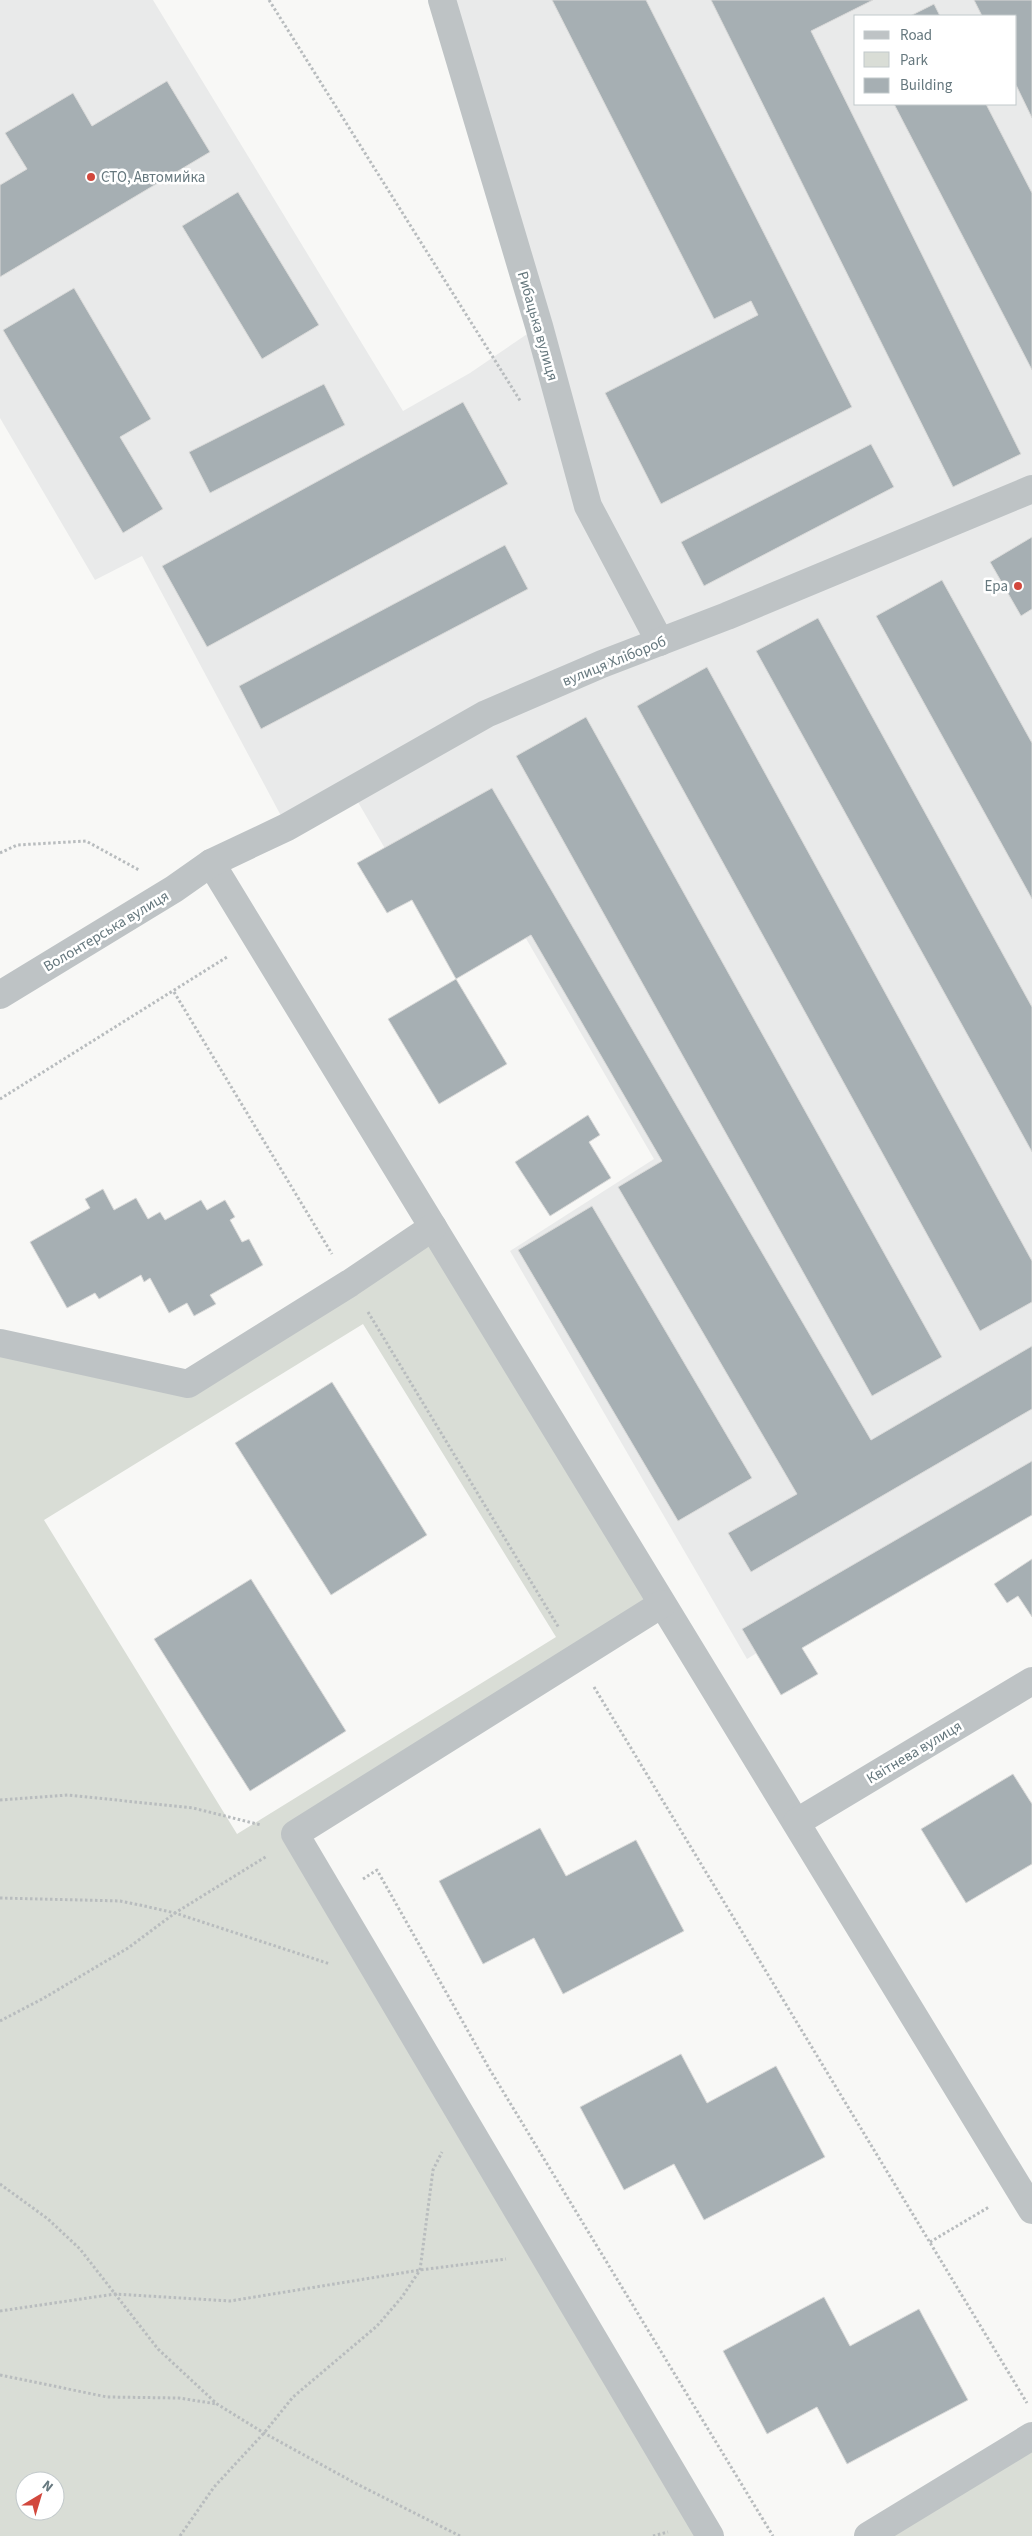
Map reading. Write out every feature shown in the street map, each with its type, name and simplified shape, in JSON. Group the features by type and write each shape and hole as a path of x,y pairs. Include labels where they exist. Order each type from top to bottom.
{"street":[{"name":"Рибацька вулиця","path":"442,0 539,326 588,506 660,642"},
{"name":"вулиця Хлібороб","path":"211,862 286,827 486,714 602,664 1032,490"},
{"name":"Волонтерська вулиця","path":"0,995 174,889 211,862"},
{"path":"211,862 1032,2210"},
{"path":"0,1343 188,1384 350,1283 433,1226"},
{"path":"662,1604 295,1834 710,2536"},
{"name":"Квітнева вулиця","path":"797,1822 1032,1681"},
{"path":"868,2536 1032,2436"}],"path":[{"path":"269,0 526,410"},
{"path":"0,853 17,845 86,840 174,889"},
{"path":"0,1099 174,992 256,937"},
{"path":"174,992 1032,2412"},
{"path":"0,1800 68,1795 193,1808 295,1834"},
{"path":"0,2021 44,1998 128,1948 175,1913 255,1864 295,1834"},
{"path":"333,1897 377,1870 490,2070 773,2536"},
{"path":"0,1898 120,1901 175,1913 333,1965"},
{"path":"180,2536 214,2486 264,2433 293,2397 376,2326 402,2297 420,2270 433,2170 462,2114"},
{"path":"0,2184 48,2219 80,2248 158,2349 217,2404 264,2433 353,2482 460,2536"},
{"path":"930,2242 958,2225"},
{"path":"0,2311 115,2294 230,2301 420,2270 544,2254"},
{"path":"0,2375 107,2397 179,2398 217,2404"}],"shaded area":[{"path":"0,0 153,0 403,411 470,373 539,326 442,0 1032,0 1032,1485 747,1659 510,1251 654,1159 499,892 434,933 351,790 287,827 142,556 95,580 0,418"}],"green space":[{"path":"433,1227 662,1604 296,1834 710,2536 0,2536 0,1343 188,1384","holes":["363,1324 556,1637 237,1834 44,1520"]},
{"path":"1032,2436 1032,2536 868,2536"}],"building":[{"path":"552,0 646,0 852,407 661,504 605,393 758,315 751,301 714,319"},
{"path":"711,0 873,0 811,31 1021,454 953,487"},
{"path":"974,0 1032,0 1032,118 1017,87 1017,15 982,15"},
{"path":"934,4 940,15 912,15"},
{"name":"СТО, Автомийка","path":"167,81 210,152 0,277 0,185 27,169 5,133 73,93 92,126"},
{"path":"895,105 987,105 1032,193 1032,370"},
{"path":"238,192 319,325 262,359 182,226"},
{"path":"74,288 151,419 120,437 163,509 123,533 3,330"},
{"path":"324,384 345,425 210,493 189,452"},
{"path":"463,402 508,484 207,647 162,566"},
{"path":"871,444 894,487 704,586 681,542"},
{"name":"Ера","path":"1032,537 1032,609 1021,616 990,562"},
{"path":"505,545 528,589 261,729 239,686"},
{"path":"942,580 1032,743 1032,899 876,616"},
{"path":"818,618 1032,1007 1032,1152 756,651"},
{"path":"707,667 1032,1261 1032,1302 980,1331 637,706"},
{"path":"586,717 942,1357 872,1396 516,756"},
{"path":"492,788 871,1440 1032,1346 1032,1409 751,1572 728,1533 797,1494 618,1187 662,1161 531,935 456,979 412,900 387,913 357,863"},
{"path":"456,979 507,1064 439,1104 388,1019"},
{"path":"588,1115 600,1135 589,1142 611,1178 550,1216 515,1162"},
{"path":"103,1189 114,1210 136,1198 148,1219 160,1212 165,1220 201,1200 207,1210 225,1200 235,1217 230,1220 242,1242 249,1239 263,1265 210,1295 216,1304 194,1316 187,1303 169,1313 150,1278 144,1282 141,1275 99,1299 95,1293 67,1308 30,1242 90,1208 85,1199"},
{"path":"592,1206 752,1478 678,1521 518,1250"},
{"path":"332,1382 427,1535 331,1595 235,1443"},
{"path":"1032,1461 1032,1515 802,1648 818,1674 781,1695 742,1629"},
{"path":"1032,1559 1032,1617 1018,1596 1007,1603 994,1584"},
{"path":"251,1579 346,1731 250,1791 154,1639"},
{"path":"1013,1774 1032,1804 1032,1864 966,1903 921,1829"},
{"path":"540,1828 566,1876 636,1840 684,1931 563,1994 534,1938 483,1964 439,1881"},
{"path":"681,2054 707,2103 776,2066 825,2157 704,2220 674,2164 624,2190 580,2107"},
{"path":"824,2297 850,2346 919,2309 968,2400 847,2464 817,2407 767,2434 723,2351"}],"place":[{"name":"СТО, Автомийка","path":"91,177"},
{"name":"Ера","path":"1018,586"}]}
